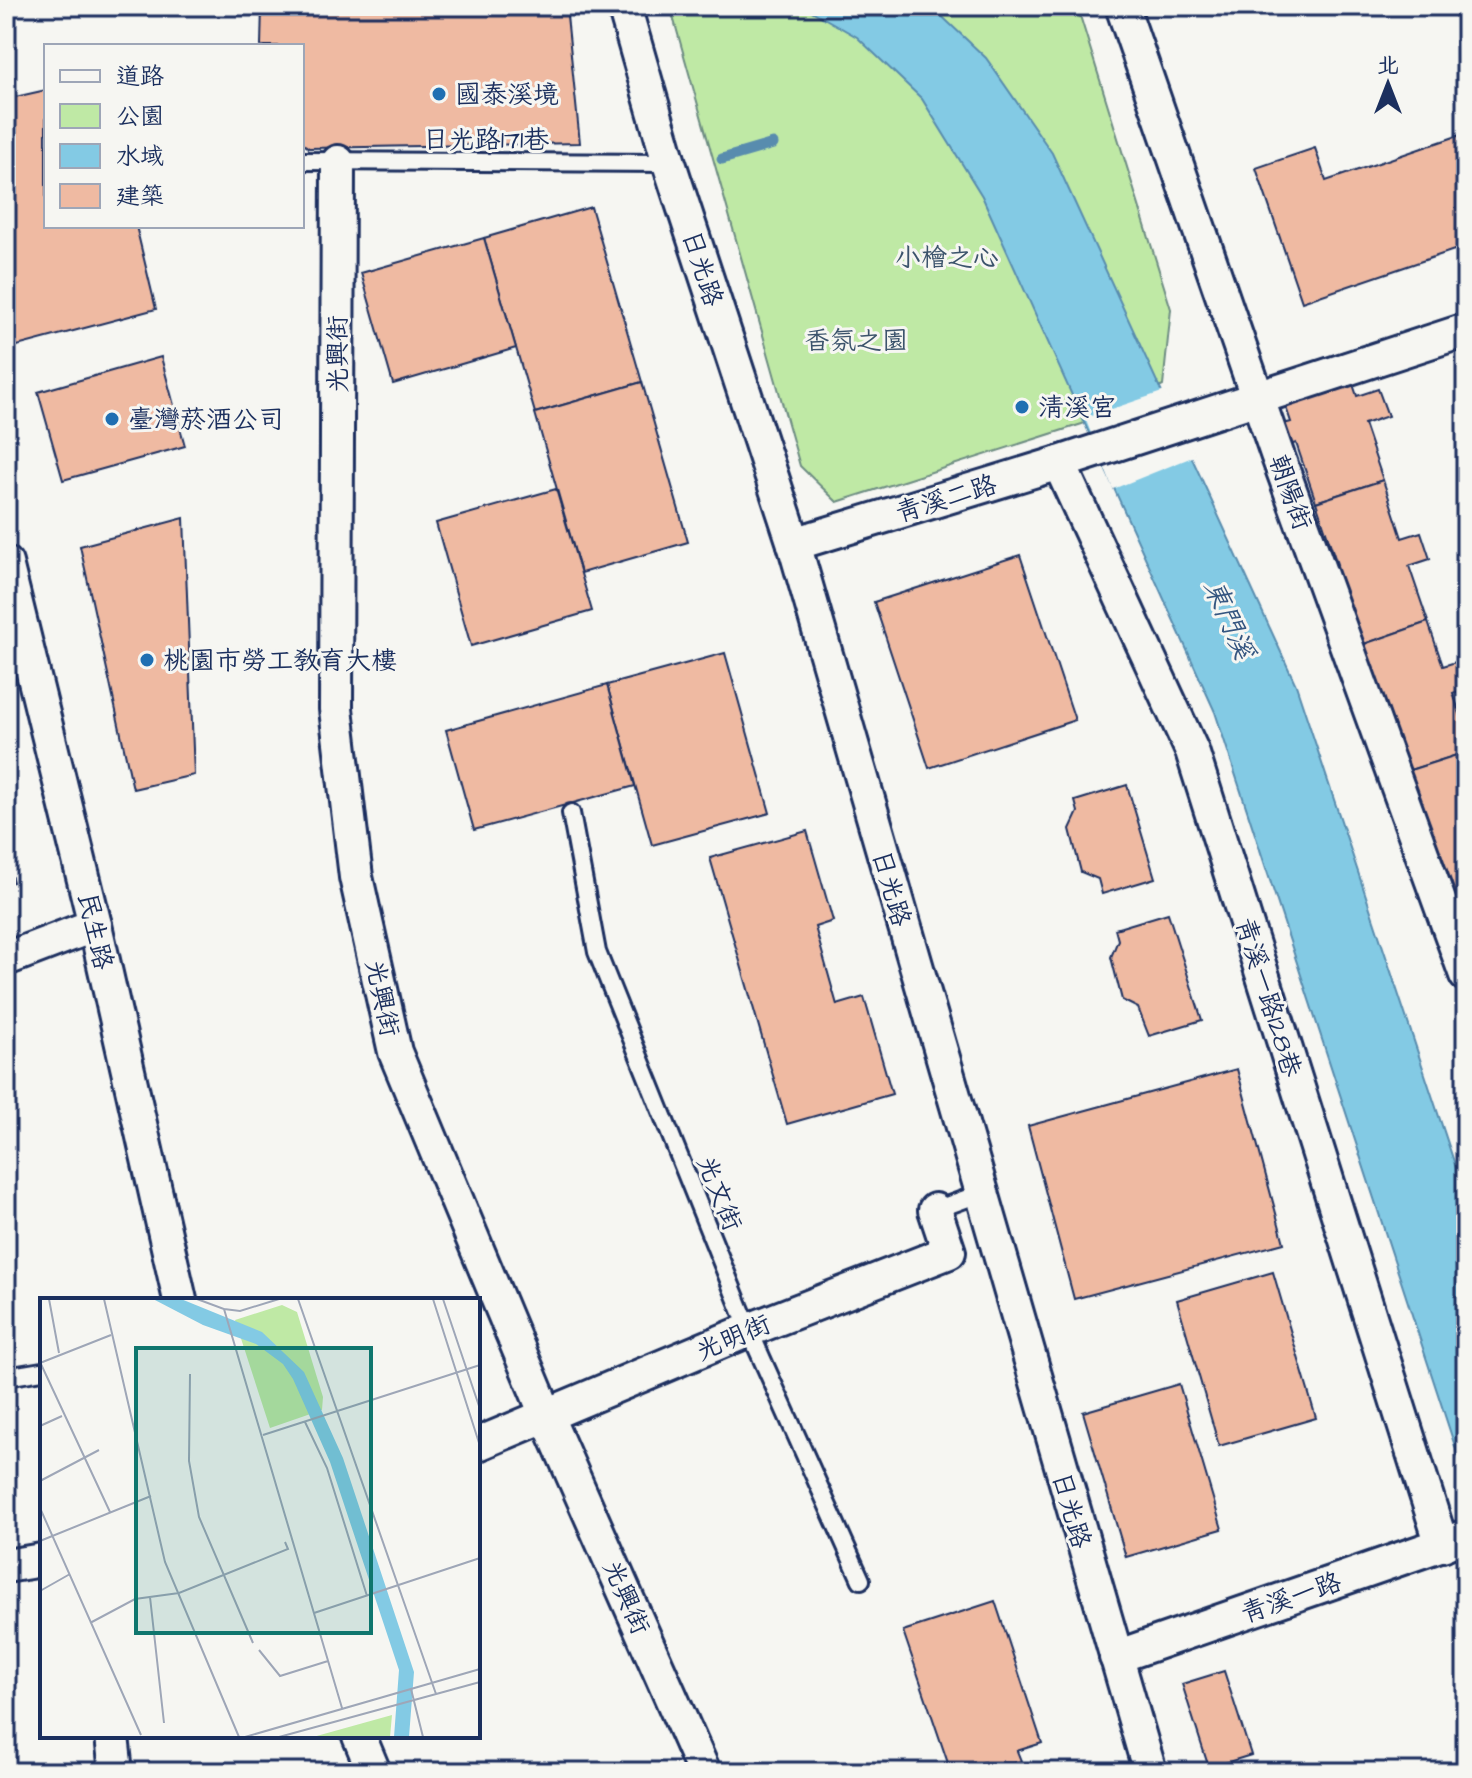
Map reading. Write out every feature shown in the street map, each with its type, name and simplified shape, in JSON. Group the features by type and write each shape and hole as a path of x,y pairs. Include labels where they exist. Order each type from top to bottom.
{"street":[{"name":"日光路","path":"624,6 669,163 794,544 979,1194 1150,1772"},
{"name":"朝陽街","path":"1122,6 1257,397 1466,975"},
{"name":"光興街","path":"338,162 336,709 356,877 395,1052 547,1417 704,1772"},
{"path":"1257,397 1466,330"},
{"name":"青溪二路","path":"794,544 1059,463 1257,397"},
{"name":"青溪一路128巷","path":"1059,463 1192,751 1454,1541"},
{"name":"民生路","path":"6,563 95,925 180,1298"},
{"path":"6,959 95,925"},
{"name":"光明街","path":"480,1443 749,1330 949,1252 935,1210"},
{"name":"青溪一路","path":"1116,1657 1454,1541"},
{"path":"6,1566 40,1560"},
{"path":"112,1738 116,1772"},
{"path":"360,1738 374,1772"}],"lane":[{"name":"日光路171巷","path":"304,161 669,163"},
{"name":"光文街","path":"571,813 597,952 749,1330 861,1580"},
{"path":"935,1210 979,1194"},
{"path":"6,1377 40,1371"}],"green space":[{"name":"小檜之心","path":"670,6 1077,6 1171,309 1163,386 1082,424 837,502 800,466"}],"water":[{"name":"東門溪","path":"803,6 931,6 986,58 1052,153 1296,685 1466,1198 1466,1480 1215,712 982,196 922,99 857,37"}],"pier":[{"path":"1165,391 1195,456 1113,489 1085,418"}],"building":[{"name":"國泰溪境","path":"262,6 566,6 580,143 309,148 304,144 304,44 261,44"},
{"path":"44,90 44,228 136,228 156,309 6,349 6,99"},
{"path":"1466,133 1466,246 1302,302 1256,168 1315,148 1326,181"},
{"path":"591,207 642,382 535,413 484,238"},
{"path":"484,238 516,348 393,384 361,273"},
{"path":"1342,352 1357,396 1378,389 1388,416 1364,424 1383,480 1316,502 1296,443 1287,446 1280,425 1291,422 1275,375"},
{"name":"臺灣菸酒公司","path":"161,357 185,446 63,480 38,392"},
{"path":"642,382 688,542 581,573 535,413"},
{"path":"1383,480 1402,538 1421,532 1430,559 1409,566 1428,622 1361,645 1323,568 1337,564 1316,502"},
{"path":"556,489 592,611 471,646 436,523"},
{"name":"桃園市勞工教育大樓","path":"184,518 194,775 133,789 80,546"},
{"path":"1020,555 1075,720 929,768 874,602"},
{"path":"1428,622 1443,666 1465,659 1466,689 1453,693 1466,732 1466,752 1404,772 1361,645"},
{"path":"725,653 770,813 652,845 607,685"},
{"path":"607,685 635,786 474,830 446,730"},
{"path":"1466,752 1466,893 1448,899 1404,772"},
{"path":"1127,785 1155,878 1102,894 1098,879 1081,872 1070,829 1078,812 1075,801"},
{"path":"807,831 833,921 815,927 837,1005 864,997 892,1094 787,1124 710,858"},
{"path":"6,855 13,882 6,884"},
{"path":"1466,893 1466,969 1448,899"},
{"path":"1168,913 1202,1020 1149,1036 1138,1008 1122,1000 1111,957 1118,940 1115,929"},
{"path":"1237,1069 1284,1243 1074,1299 1028,1126"},
{"path":"1273,1272 1316,1418 1219,1446 1177,1300"},
{"path":"1179,1384 1222,1529 1126,1557 1083,1412"},
{"path":"995,1601 1042,1743 1017,1751 1021,1761 989,1772 984,1762 951,1772 903,1631"},
{"path":"1224,1671 1251,1755 1209,1768 1182,1684"}],"waterway":[{"path":"722,159 773,144"}],"place":[{"name":"國泰溪境","path":"439,94"},
{"name":"清溪宮","path":"1022,407"},
{"name":"臺灣菸酒公司","path":"112,419"},
{"name":"桃園市勞工教育大樓","path":"147,660"}],"park label":[{"name":"香氛之園","path":"856,340"}]}
